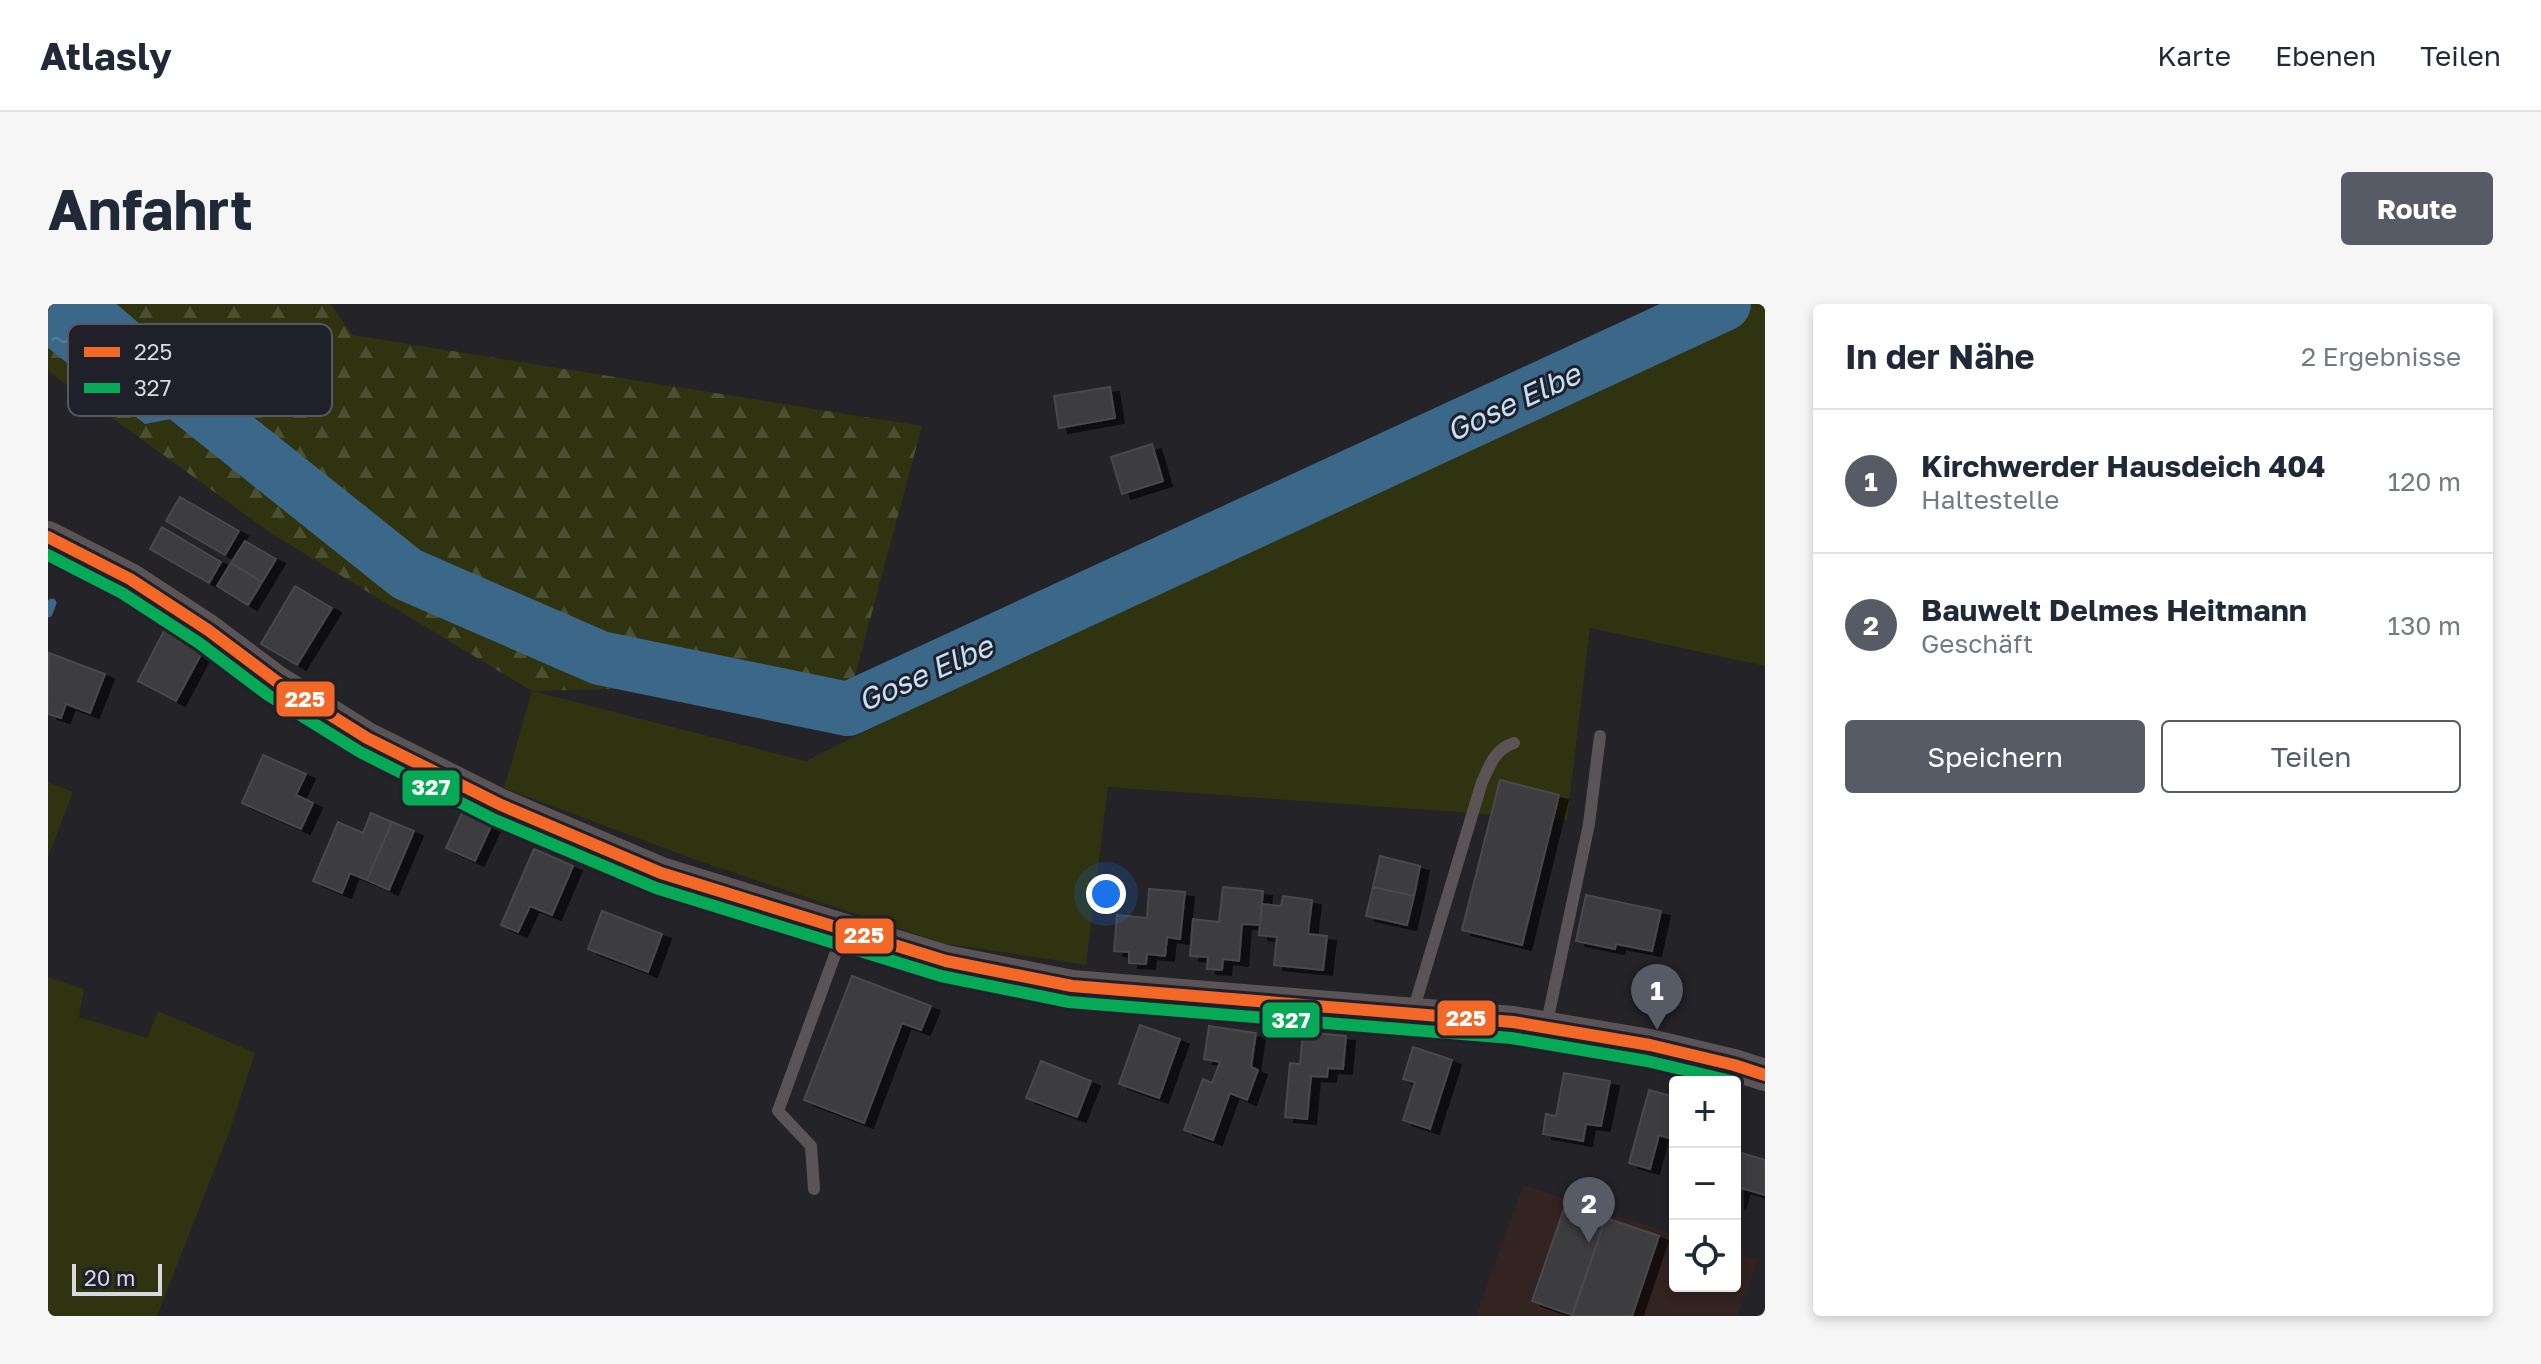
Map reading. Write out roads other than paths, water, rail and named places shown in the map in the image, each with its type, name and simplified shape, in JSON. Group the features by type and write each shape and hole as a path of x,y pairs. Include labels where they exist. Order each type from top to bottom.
{"street":[{"path":"48,537 130,579 367,738 501,805 661,873 946,961 1072,986 1513,1022 1650,1045 1765,1075"}],"lane":[{"path":"1546,1027 1589,824 1600,736"},
{"path":"1412,1014 1482,782 1495,755 1514,743"},
{"path":"814,1189 811,1146 778,1111 844,930"}],"water":[{"path":"48,304 109,304 132,324 68,324 68,364 48,348"},
{"path":"135,416 186,416 145,424"}],"waterway":[{"name":"Gose Elbe","path":"75,304 98,324"},
{"name":"Gose Elbe","path":"209,416 407,574 600,658 848,709 1724,304"},
{"path":"48,613 52,603"}],"place":[{"name":"Kirchwerder Hausdeich 404","path":"1657,1030"},
{"name":"Bauwelt Delmes Heitmann","path":"1589,1243"}]}
